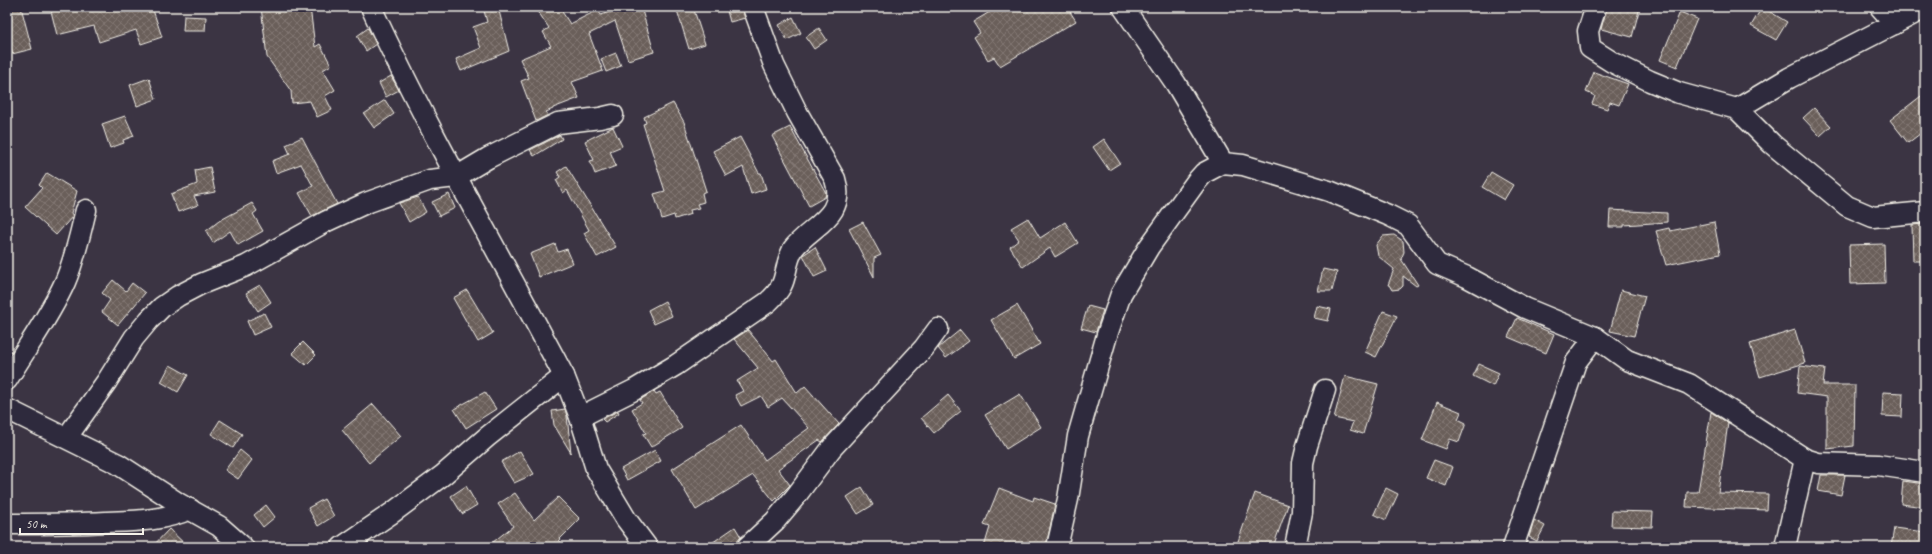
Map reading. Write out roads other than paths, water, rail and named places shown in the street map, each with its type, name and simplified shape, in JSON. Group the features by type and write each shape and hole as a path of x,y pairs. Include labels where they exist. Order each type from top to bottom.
{"street":[{"path":"371,7 396,63 564,376 580,417 596,469 626,519 647,547"},
{"path":"580,417 634,390 676,365 768,302 779,292 784,284 789,257 793,249 833,212 839,191 835,179 797,112 774,65 753,7"},
{"path":"1123,7 1176,84 1223,164"},
{"path":"1596,7 1588,31 1590,48 1612,62 1650,81 1679,93 1737,109 1772,144 1848,206 1873,217 1925,212"},
{"path":"1880,7 1895,24"},
{"path":"1737,109 1789,78 1925,8"},
{"path":"67,438 108,381 134,338 162,307 178,296 201,284 246,266 327,221 366,203 430,180 456,177 488,158 558,123 613,115"},
{"path":"1056,547 1068,499 1078,436 1107,335 1121,294 1149,247 1196,182 1204,173 1223,164 1243,166 1303,183 1388,215 1408,225 1437,264 1467,277 1525,308 1595,337 1627,360 1667,374 1706,393 1763,433 1791,448 1796,454 1805,459 1818,463 1878,465 1925,472"},
{"path":"7,380 58,297 66,280 78,243 86,210"},
{"path":"747,547 792,501 831,449 924,348 938,329"},
{"path":"1513,547 1576,362 1595,337"},
{"path":"342,547 392,513 443,475 487,436 564,376"},
{"path":"1295,547 1302,512 1303,463 1325,390"},
{"path":"7,409 118,464 219,526 244,547"},
{"path":"1785,547 1805,459"},
{"path":"7,524 152,520 174,516 190,509"}]}
